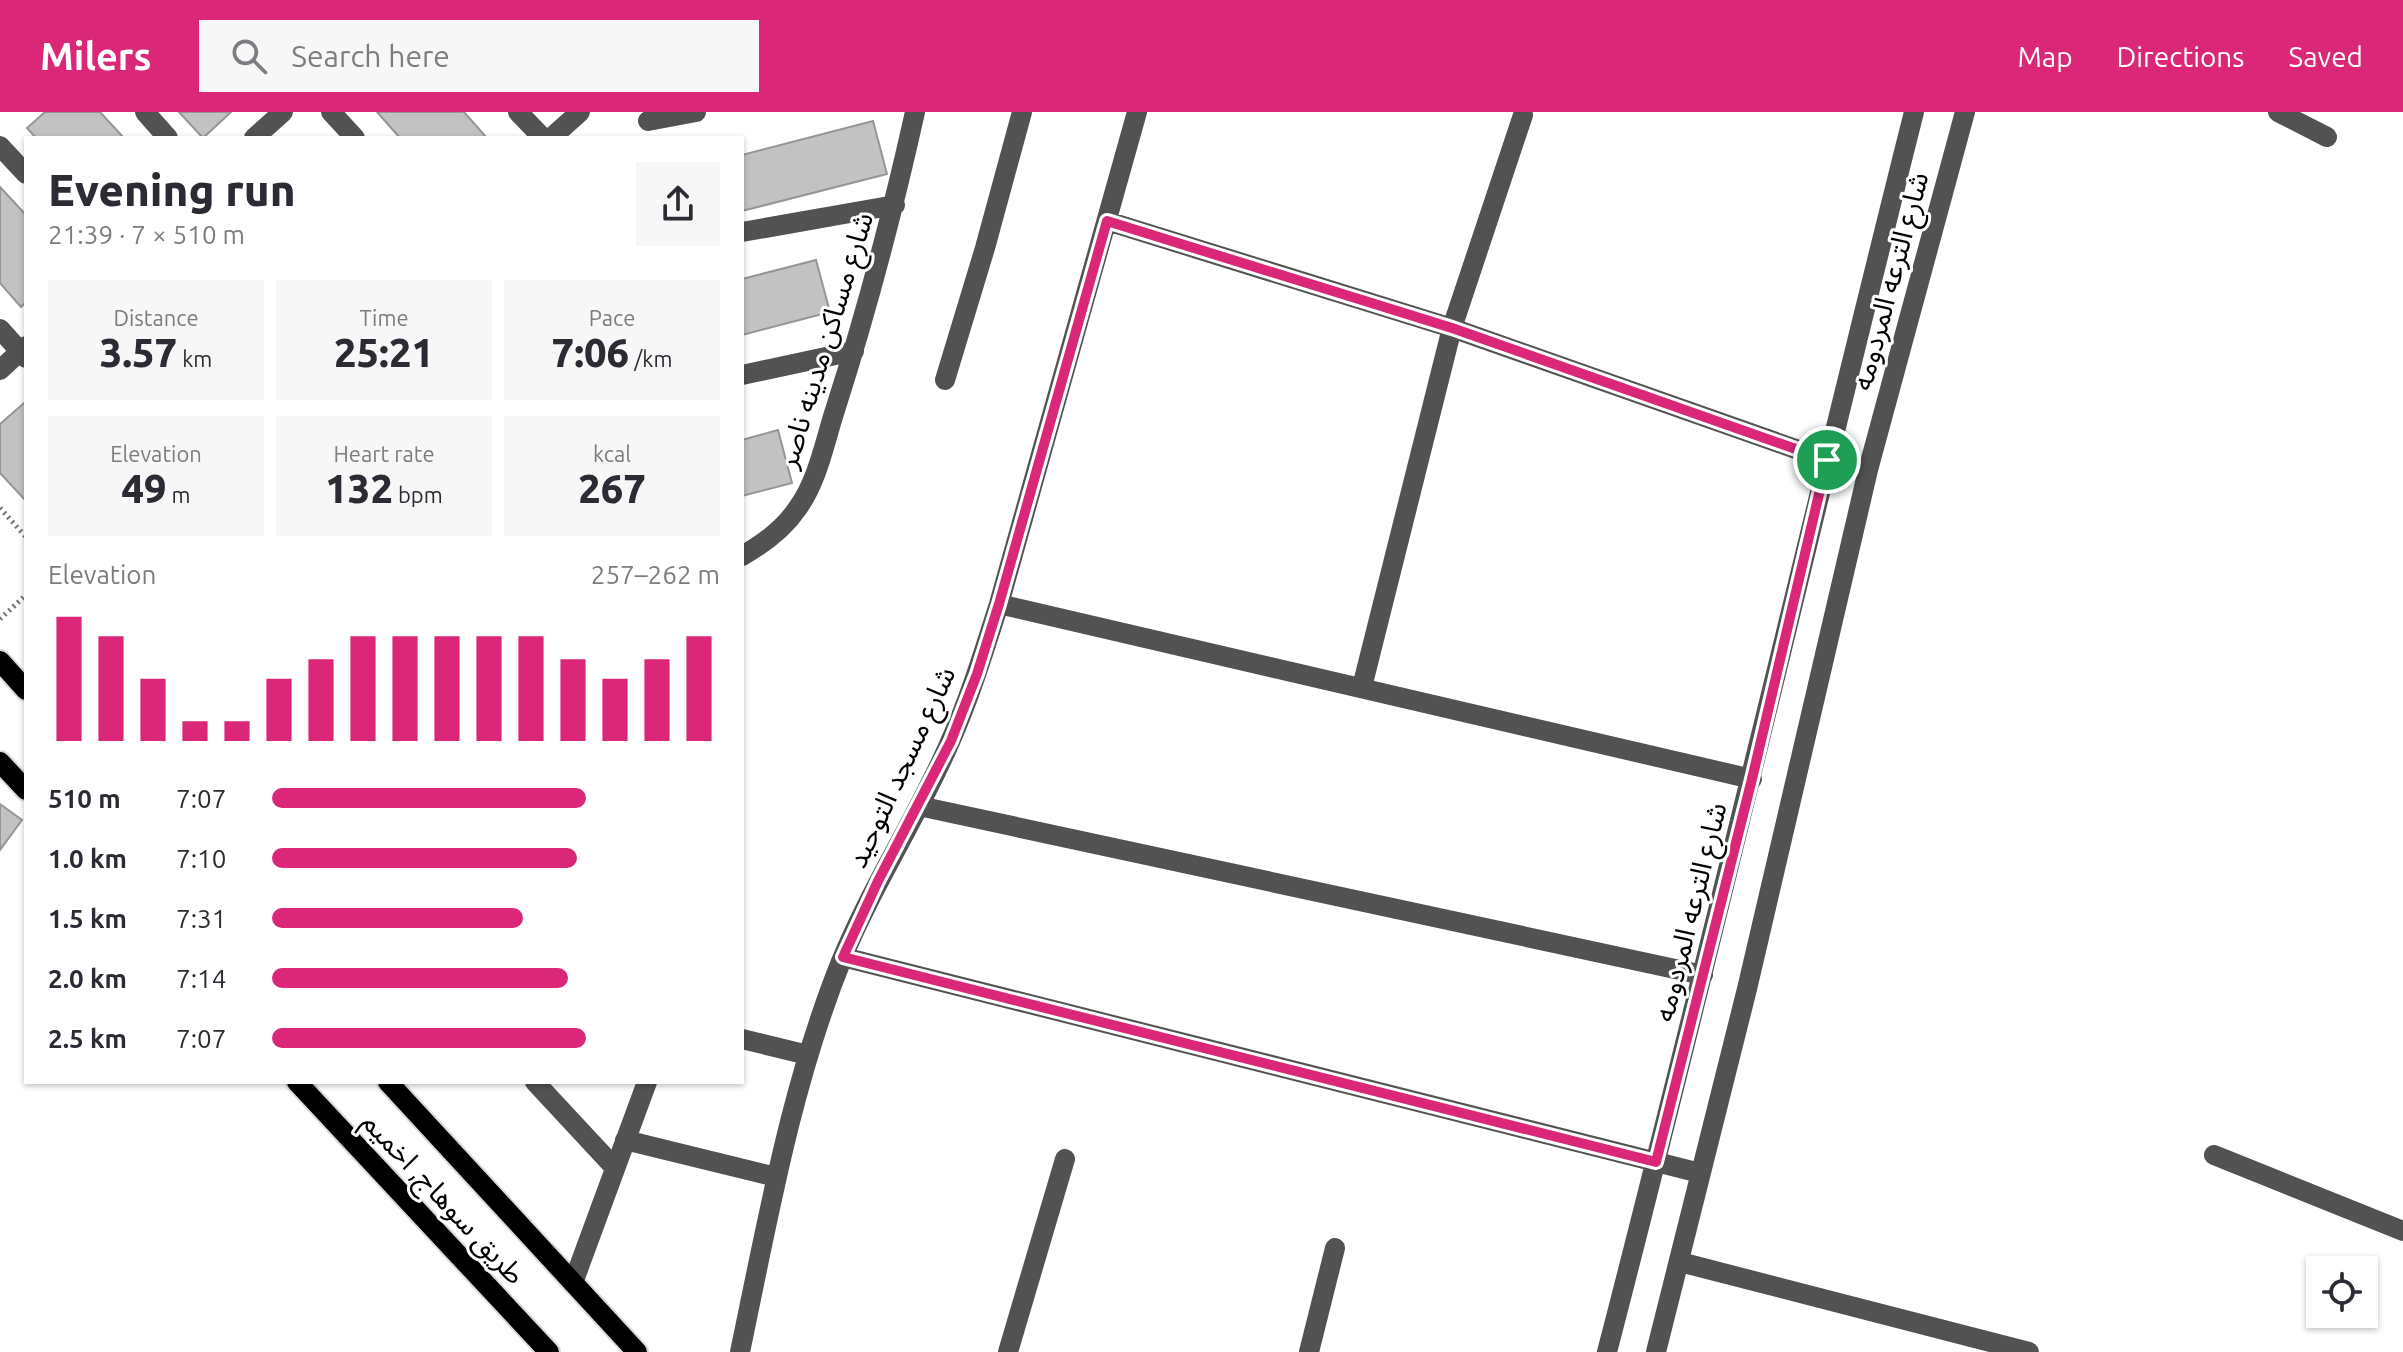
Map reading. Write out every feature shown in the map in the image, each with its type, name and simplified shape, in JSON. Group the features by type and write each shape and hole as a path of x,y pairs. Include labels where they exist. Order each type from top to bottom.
{"main road":[{"path":"0,661 24,688"},
{"path":"0,762 24,788"},
{"name":"طريق سوهاج, اخميم","path":"299,1084 549,1352"},
{"name":"طريق سوهاج, اخميم","path":"390,1084 637,1352"}],"street":[{"path":"145,112 166,136"},
{"path":"256,136 283,112"},
{"path":"331,112 353,136"},
{"path":"518,112 541,136"},
{"path":"553,136 580,112"},
{"path":"647,124 696,112"},
{"name":"شارع مساكن مدينه ناصر","path":"744,555 781,529 799,508 811,484 854,351 895,205 915,112"},
{"path":"945,380 1022,112"},
{"name":"شارع مسجد التوحيد","path":"740,1352 776,1177 808,1055 843,957 878,881 951,741 977,674 1137,112"},
{"name":"شارع الترعه المردومه","path":"1607,1352 1752,779 1827,460 1914,112"},
{"name":"شارع الترعه المردومه","path":"1656,1352 1754,959 1868,470 1965,112"},
{"path":"2278,112 2327,137"},
{"path":"1362,687 1452,328 1523,115"},
{"path":"0,146 24,172"},
{"path":"744,232 895,205"},
{"path":"1107,221 1452,328 1827,460"},
{"path":"0,329 24,352 0,370"},
{"path":"744,375 854,351"},
{"path":"999,604 1752,779"},
{"path":"919,806 1703,975"},
{"path":"843,957 1700,1173"},
{"path":"744,1039 808,1055"},
{"path":"537,1084 615,1168"},
{"path":"573,1283 646,1084"},
{"path":"625,1140 776,1177"},
{"path":"2214,1155 2403,1231"},
{"path":"1008,1352 1065,1159"},
{"path":"1309,1352 1335,1248"},
{"path":"1680,1262 2029,1352"}],"path":[{"path":"0,508 24,535"},
{"path":"0,619 24,597"}],"building":[{"path":"45,112 100,112 122,136 34,136 27,128"},
{"path":"179,112 231,112 205,136 201,136"},
{"path":"377,112 464,112 485,136 398,136"},
{"path":"873,121 887,174 744,210 744,154"},
{"path":"0,187 24,213 24,304 21,307 0,283"},
{"path":"816,260 830,312 744,334 744,278"},
{"path":"24,403 24,499 0,473 0,424"},
{"path":"778,430 792,483 744,495 744,439"},
{"path":"0,804 22,820 0,850"}],"route":[{"path":"1107,221 1452,328 1827,460 1752,779 1656,1162 843,957 878,881 951,741 977,674 1107,221"}]}
